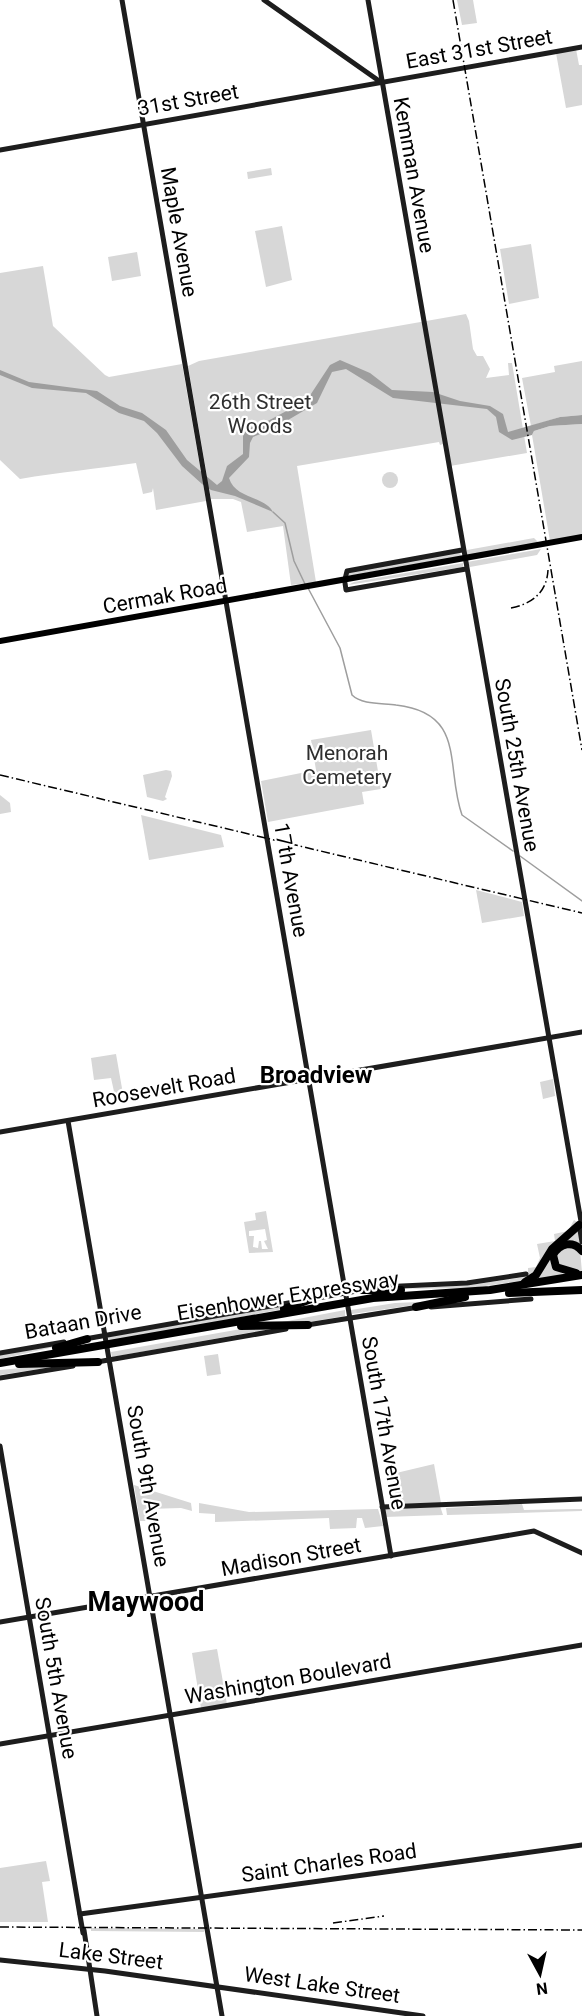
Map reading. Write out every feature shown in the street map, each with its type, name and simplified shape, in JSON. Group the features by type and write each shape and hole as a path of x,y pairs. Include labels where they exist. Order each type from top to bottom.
{"highway":[{"path":"512,1290 534,1277 552,1249 580,1221"},
{"path":"582,1251 575,1245 566,1245 557,1250 553,1257 558,1269 582,1275"},
{"name":"Eisenhower Expressway","path":"0,1367 373,1298 512,1290 582,1275"},
{"name":"Eisenhower Expressway","path":"0,1363 20,1362 378,1302 465,1297 582,1280"},
{"path":"361,1290 437,1293"},
{"path":"512,1290 582,1290"},
{"path":"416,1307 465,1297"},
{"path":"260,1318 314,1298"},
{"path":"241,1326 308,1325"},
{"path":"20,1362 87,1339"},
{"path":"20,1362 98,1362"}],"main road":[{"name":"Cermak Road","path":"0,641 582,539"}],"street":[{"name":"Maple Avenue","path":"122,0 203,469"},
{"path":"264,0 382,83"},
{"name":"Kemman Avenue","path":"368,0 423,320"},
{"name":"East 31st Street","path":"382,83 582,47"},
{"name":"31st Street","path":"0,150 382,83"},
{"name":"South 25th Avenue","path":"423,320 582,1242"},
{"name":"17th Avenue","path":"203,469 345,1294"},
{"path":"462,550 347,570 346,590 466,569"},
{"name":"Roosevelt Road","path":"0,1132 582,1032"},
{"name":"South 9th Avenue","path":"68,1121 222,2016"},
{"name":"Bataan Drive","path":"0,1353 105,1337 391,1285 497,1280 526,1274"},
{"name":"South 17th Avenue","path":"345,1294 391,1556"},
{"path":"0,1378 349,1316 416,1307 470,1306 531,1299"},
{"name":"South 5th Avenue","path":"0,1446 97,2016"},
{"path":"382,1507 582,1499"},
{"name":"Madison Street","path":"0,1622 534,1531 543,1533 582,1553"},
{"name":"Washington Boulevard","path":"0,1744 582,1645"},
{"name":"Saint Charles Road","path":"80,1914 582,1845"},
{"name":"Lake Street","path":"0,1960 217,1986"},
{"name":"West Lake Street","path":"217,1986 393,2014 423,2016"}],"green space":[{"path":"457,0 473,0 477,23 462,25"},
{"path":"576,49 579,65 582,65 582,105 566,108 556,53"},
{"path":"271,168 272,175 248,179 247,172"},
{"path":"282,226 292,280 266,287 255,231"},
{"path":"531,244 539,298 509,304 500,249"},
{"path":"137,252 141,276 112,281 108,257"},
{"path":"43,266 53,326 105,375 109,377 182,364 206,501 156,510 153,488 152,492 143,494 136,463 20,479 0,460 0,273"},
{"name":"26th Street Woods","path":"466,314 473,349 477,356 483,356 490,369 486,378 509,375 508,363 512,363 527,453 450,466 443,444 440,445 439,442 297,466 316,582 291,585 283,526 247,532 241,502 233,499 211,499 188,366 199,361"},
{"path":"582,361 582,415 560,417 531,426 522,378 555,372 554,366"},
{"path":"582,424 582,535 550,541 532,435 534,431 550,426"},
{"path":"390,472 396,474 398,480 396,486 390,488 384,486 382,480 384,474"},
{"path":"534,538 539,543 466,556 467,550"},
{"path":"541,549 537,555 470,567 467,562"},
{"path":"460,552 461,556 348,576 348,572"},
{"path":"463,563 463,567 348,585 354,582"},
{"name":"Menorah Cemetery","path":"371,730 381,789 362,792 364,804 268,822 261,781 316,770 311,740"},
{"path":"171,771 172,776 165,797 167,799 163,801 147,797 143,775"},
{"path":"0,795 10,803 11,812 0,814"},
{"path":"141,815 221,835 224,847 149,860"},
{"path":"476,890 522,902 524,916 482,923"},
{"path":"116,1054 123,1094 115,1096 111,1078 94,1080 91,1058"},
{"path":"553,1079 555,1096 543,1099 540,1082"},
{"path":"266,1211 273,1252 249,1253 244,1222 256,1220 255,1213","holes":["265,1229 267,1240 264,1241 268,1249 262,1249 261,1241 259,1241 258,1248 253,1247 254,1236 249,1236 249,1231"]},
{"path":"574,1220 577,1222 527,1280 471,1288 400,1289 471,1285 525,1277 528,1275 528,1268 536,1267 540,1258 537,1244 555,1241 554,1234 568,1231"},
{"path":"578,1229 582,1250 575,1244 567,1244 559,1247 553,1254 554,1265 564,1275 531,1281 553,1249"},
{"path":"567,1246 580,1250 582,1272 569,1271 555,1261 555,1256"},
{"path":"306,1301 278,1310 109,1342 108,1337"},
{"path":"442,1301 352,1314 351,1310 395,1303"},
{"path":"345,1310 345,1316 303,1323 272,1324"},
{"path":"281,1327 112,1357 111,1352 241,1329"},
{"path":"77,1342 0,1359 0,1355"},
{"path":"218,1354 221,1374 207,1376 204,1356"},
{"path":"85,1362 0,1375 0,1370"},
{"path":"434,1464 441,1503 397,1504 392,1474"},
{"path":"134,1485 191,1503 192,1511 181,1508 147,1509 147,1521 140,1521"},
{"path":"199,1503 249,1512 378,1509 383,1526 365,1528 362,1518 357,1518 356,1528 330,1529 329,1518 215,1522 215,1514 199,1513"},
{"path":"522,1504 524,1510 582,1509 582,1511 447,1515 446,1508"},
{"path":"440,1506 443,1515 385,1517 385,1508"},
{"path":"217,1649 227,1704 201,1708 192,1653"},
{"path":"46,1861 50,1881 42,1882 48,1922 0,1922 0,1868"},
{"path":"91,1928 204,1929 204,1932 91,1931"}],"shaded area":[{"path":"340,360 370,373 392,390 433,392 460,401 490,406 503,414 508,432 560,417 582,415 582,424 550,426 534,431 532,435 512,440 499,432 496,417 487,409 393,398 346,369 332,372 317,403 271,430 253,437 249,457 229,478 237,490 264,503 273,512 235,496 211,490 202,484 182,466 157,433 144,421 119,413 86,393 32,388 0,375 0,370 29,382 97,391 120,406 142,413 166,430 187,460 217,485 222,481 227,466 243,454 243,436 247,429 264,423 307,400 330,365"}],"waterway":[{"path":"273,512 285,523 294,561 305,584"},
{"path":"308,588 340,648 352,695 367,702 419,710 434,719 444,731 449,745 462,815 513,851"},
{"path":"520,856 582,901"}],"railway":[{"path":"453,0 582,750"},
{"path":"511,608 537,596 545,585 548,570"},
{"path":"0,775 582,913"},
{"path":"333,1923 384,1916"},
{"path":"0,1927 582,1930"}],"district":[{"name":"Broadview","path":"316,1075"},
{"name":"Maywood","path":"146,1602"}]}
